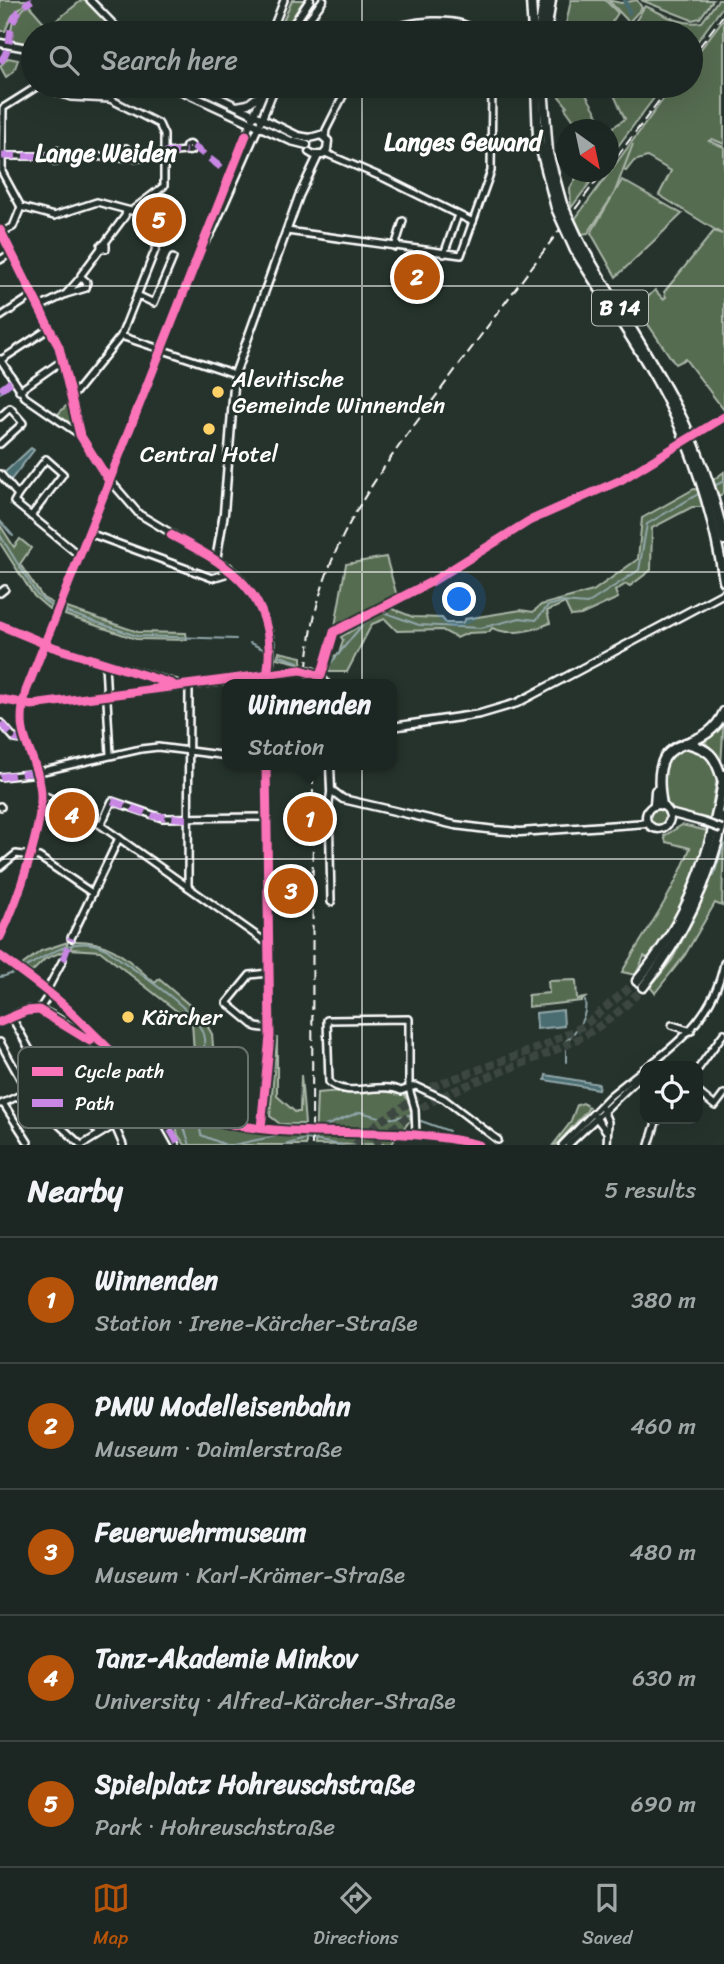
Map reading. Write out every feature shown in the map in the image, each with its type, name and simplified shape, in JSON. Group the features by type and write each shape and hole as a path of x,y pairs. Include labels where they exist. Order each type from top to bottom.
{"highway":[{"path":"531,0 532,21"},
{"path":"541,21 544,0"},
{"path":"548,21 551,0"},
{"name":"B 14","path":"536,98 538,138 559,206 578,248 657,374 697,449 724,540"},
{"name":"B 14","path":"544,98 548,153 559,206"},
{"name":"B 14","path":"657,374 698,473 724,580"},
{"path":"658,805 659,781 666,755 710,731 724,712"},
{"path":"686,743 699,745 713,755 723,778 712,834 689,902 640,984 673,947 696,905 724,816"}],"main road":[{"path":"296,21 310,0"},
{"path":"308,21 323,0"},
{"path":"1,43 21,46"},
{"path":"198,98 236,115 252,118"},
{"path":"219,98 291,141 311,142 325,138 327,150 313,163 235,374 226,485 216,560 229,567 253,596 264,619 270,646 267,676 309,670 318,673 322,679"},
{"path":"235,106 248,104 254,98"},
{"path":"252,118 260,98"},
{"path":"261,123 270,98"},
{"path":"267,107 278,127"},
{"path":"261,123 278,127 311,142 318,156"},
{"path":"311,142 313,163"},
{"path":"397,726 480,714 517,703 724,593"},
{"path":"330,770 331,790 343,799 475,828 530,832 647,822 659,829 669,817"},
{"path":"623,822 646,814 658,805 669,817 699,821 723,830"},
{"path":"646,814 647,822"}],"street":[{"path":"90,0 110,21"},
{"path":"276,21 284,0"},
{"path":"21,96 1,108 3,177 21,208 54,216 97,202 126,211 144,204 164,186 161,127 110,99 90,98"},
{"path":"325,138 326,130 342,98"},
{"path":"287,231 461,255 492,164 492,98"},
{"path":"236,115 247,133"},
{"path":"0,937 29,855 41,793 23,740 20,719 22,705 252,118"},
{"path":"205,243 214,230 261,123"},
{"path":"311,142 326,130"},
{"path":"1,156 52,156 58,161 63,156 117,157 126,148 134,157 186,150"},
{"path":"327,150 473,222"},
{"path":"71,398 121,336 158,240 155,229 148,228 153,221 144,204"},
{"path":"21,208 13,227 2,232 63,360 80,435 109,481 139,514 216,560"},
{"path":"81,275 126,211"},
{"path":"444,254 458,215"},
{"path":"395,247 402,221"},
{"path":"0,260 11,253"},
{"path":"137,295 154,303 173,258"},
{"path":"40,307 66,294"},
{"path":"0,317 32,296"},
{"path":"50,328 0,360 19,391 80,435"},
{"path":"121,336 235,374"},
{"path":"19,391 63,360"},
{"path":"0,417 9,408 23,423 0,444"},
{"path":"31,516 63,474 47,459 14,502 31,516 80,556"},
{"path":"0,474 18,495"},
{"path":"89,533 212,579 225,573 229,567"},
{"path":"0,625 44,644 105,664 167,683 189,685"},
{"path":"105,664 110,754"},
{"path":"241,679 267,676"},
{"path":"0,699 22,705 222,681"},
{"path":"188,887 189,685"},
{"path":"1,723 15,739 23,740"},
{"path":"0,777 26,776 110,754 158,747 222,755"},
{"path":"261,1128 270,1029 266,770"},
{"path":"331,790 331,902"},
{"path":"41,793 82,811 267,943"},
{"path":"102,825 111,803 154,816 267,817"},
{"path":"71,939 119,838"},
{"path":"0,867 16,854 29,855 39,858 92,893"},
{"path":"0,956 48,992 108,1047"},
{"path":"38,1010 63,960"},
{"path":"657,1061 691,1031 710,1002 724,963"},
{"path":"268,973 250,975 227,1003 256,1027 270,1029"},
{"path":"0,1022 12,1016 38,1010 86,1038 96,1047"},
{"path":"12,1016 28,1047"},
{"path":"416,1134 415,1109 408,1096 409,1088 409,1019 327,1020 329,1082 334,1087 347,1089 389,1086 401,1091 409,1088 416,1086 444,1099 498,1139"},
{"path":"673,1025 691,1031"},
{"path":"703,1062 723,1036"},
{"path":"0,1042 18,1075"},
{"path":"562,1145 593,1114 640,1075"},
{"path":"703,1096 715,1107 724,1094"},
{"path":"18,1096 1,1103 18,1128"},
{"path":"601,1107 608,1133 607,1145"},
{"path":"593,1114 608,1133"},
{"path":"568,1145 593,1114"},
{"path":"649,1145 655,1124"},
{"path":"248,1126 416,1134 479,1145"},
{"path":"18,1128 28,1142"},
{"path":"61,1128 82,1145 108,1128"},
{"path":"94,1128 100,1133"},
{"path":"116,1128 123,1145"},
{"path":"167,1128 176,1145"}],"green space":[{"path":"0,0 29,0 12,16 5,31 0,31"},
{"path":"82,0 87,0 106,21 56,21"},
{"path":"292,0 304,0 290,21 283,21"},
{"path":"571,0 605,0 618,13 613,21 567,21"},
{"path":"608,0 621,3 637,0 642,8 628,21"},
{"path":"641,0 713,0 700,18 692,20"},
{"path":"718,0 724,0 724,5 703,34 703,21"},
{"path":"28,4 43,21 21,21 21,43 9,41 13,20"},
{"path":"645,6 684,21 636,21"},
{"path":"724,18 724,144 712,139 709,141 724,147 724,410 685,359 675,364 637,308 655,290 663,299 666,297 664,292 714,231 722,234 659,195 671,171 647,157 634,161 626,171 623,170 619,181 619,159 664,98 703,98 703,46"},
{"path":"8,58 18,60 14,71 6,77 0,66"},
{"path":"560,98 588,98 600,119 573,119 565,108 567,106"},
{"path":"615,98 654,98 619,145 619,123 625,119"},
{"path":"622,180 682,214 616,277 591,233"},
{"path":"574,182 590,182 571,208 570,188"},
{"path":"602,182 618,182 614,194 588,233 582,234 575,219"},
{"path":"72,400 80,435 54,418"},
{"path":"724,472 724,492 709,507 692,507 652,528 651,570 630,586 626,584 615,591 618,598 581,615 571,616 565,603 547,611 550,623 529,630 506,632 492,628 489,632 468,633 457,638 442,630 397,631 385,619 372,624 347,672 329,672 331,657 339,654 343,640 341,637 358,627 359,620 388,607 413,617 442,618 446,623 462,623 465,619 521,610 533,612 541,605 593,591 638,559 642,518 694,489 699,490"},
{"path":"0,525 14,547 20,539 31,548 20,564 43,598 52,603 49,609 34,596 0,543"},
{"path":"386,557 398,600 334,632 346,564"},
{"path":"67,608 138,632 186,633 187,640 136,639 65,615"},
{"path":"279,652 302,657 302,664 277,658"},
{"path":"724,718 721,765 706,743 695,742"},
{"path":"683,747 701,748 718,771 710,820 671,811 664,803 662,775 668,756"},
{"path":"658,807 665,810 668,817 665,824 658,827 651,824 648,817 651,810"},
{"path":"682,825 708,831 691,882 677,913 650,959 644,956 636,975 622,972 668,896 690,848 666,842 664,836"},
{"path":"724,839 722,906 715,903 685,955 655,993 650,987 672,960 698,910"},
{"path":"74,941 98,944 118,953 155,983 159,979 201,1015 212,1034 213,1047 194,1047 192,1023 100,951 70,949"},
{"path":"68,942 64,951 45,959 32,972 22,965 41,951"},
{"path":"576,980 577,999 585,998 581,1001 528,1007 528,995 549,993 548,981"},
{"path":"277,1037 277,1096 295,1112 300,1112 301,1075 305,1124 280,1124 270,1116"},
{"path":"389,1087 405,1095 411,1112 408,1123 392,1144 315,1145 317,1093"},
{"path":"583,1103 589,1107 586,1112 556,1145 553,1145 570,1123 577,1105"},
{"path":"176,1128 306,1133 306,1145 185,1145"}],"water":[{"path":"31,448 34,450 10,481 3,474"},
{"path":"563,1010 564,1026 537,1029 536,1013"},
{"path":"546,1075 599,1084 598,1089 545,1080"}],"waterway":[{"path":"625,1 629,12"},
{"path":"0,393 8,387"},
{"path":"714,486 724,481"},
{"path":"331,663 363,624 383,612 419,625 481,628 520,618 536,620 548,606 562,602 587,604 639,570 647,524 700,493"},
{"path":"0,521 13,536"},
{"path":"0,535 37,595 51,606"},
{"path":"66,612 137,636 236,639"},
{"path":"250,643 263,649"},
{"path":"278,655 298,662"},
{"path":"714,875 724,843"},
{"path":"0,977 64,947 91,944 106,949 188,1012 203,1034 204,1047"},
{"path":"566,1062 566,1041 583,1018 585,1001"},
{"path":"325,1126 360,1112 387,1119 410,1115"},
{"path":"421,1121 449,1131"},
{"path":"184,1128 190,1145"},
{"path":"200,1128 201,1135 226,1145"},
{"path":"233,1145 276,1136"},
{"path":"284,1145 306,1139 343,1145"}],"tunnel":[{"path":"355,1145 378,1123 434,1086 543,1046 585,1025 637,981"},
{"path":"374,1145 407,1118 434,1101 550,1052 600,1026 643,987"}],"railway":[{"path":"703,42 724,14"},
{"path":"619,154 661,98"},
{"path":"307,679 311,637 320,594 334,555 352,519 397,449 596,182"},
{"path":"312,1145 313,770"}],"marked path":[{"path":"0,62 8,47 16,15 32,0"},
{"path":"193,146 227,172"},
{"path":"164,153 186,151"},
{"path":"2,156 52,156"},
{"path":"63,156 164,158"},
{"path":"0,390 12,381"},
{"path":"1,723 15,739 23,740"},
{"path":"0,777 36,772"},
{"path":"112,801 154,816 189,819"},
{"path":"63,960 71,938"},
{"path":"170,1128 179,1145"}],"cycle path":[{"path":"0,937 29,862 39,819 40,785 23,731 26,691 246,135"},
{"path":"0,230 59,347 80,435 109,481"},
{"path":"232,679 301,670 321,676 334,632 433,581 529,521 621,480 724,417"},
{"path":"171,535 223,565 250,591 266,625 269,652 267,679"},
{"path":"0,625 53,647 172,684"},
{"path":"0,699 32,705 222,680"},
{"path":"261,1128 270,1036 266,770"},
{"path":"0,956 63,1004 107,1047"},
{"path":"0,1022 26,1011 39,1010 90,1041"},
{"path":"248,1127 306,1132 410,1134 479,1145"}],"place":[{"name":"Spielplatz Hohreuschstraße","path":"159,220"},
{"name":"PMW Modelleisenbahn","path":"417,277"},
{"name":"Alevitische Gemeinde Winnenden","path":"218,392"},
{"name":"Central Hotel","path":"209,429"},
{"name":"Tanz-Akademie Minkov","path":"72,815"},
{"name":"Winnenden","path":"310,819"},
{"name":"Feuerwehrmuseum","path":"291,891"},
{"name":"Kärcher","path":"128,1017"}],"district":[{"name":"Langes Gewand","path":"463,142"},
{"name":"Lange Weiden","path":"106,153"}]}
